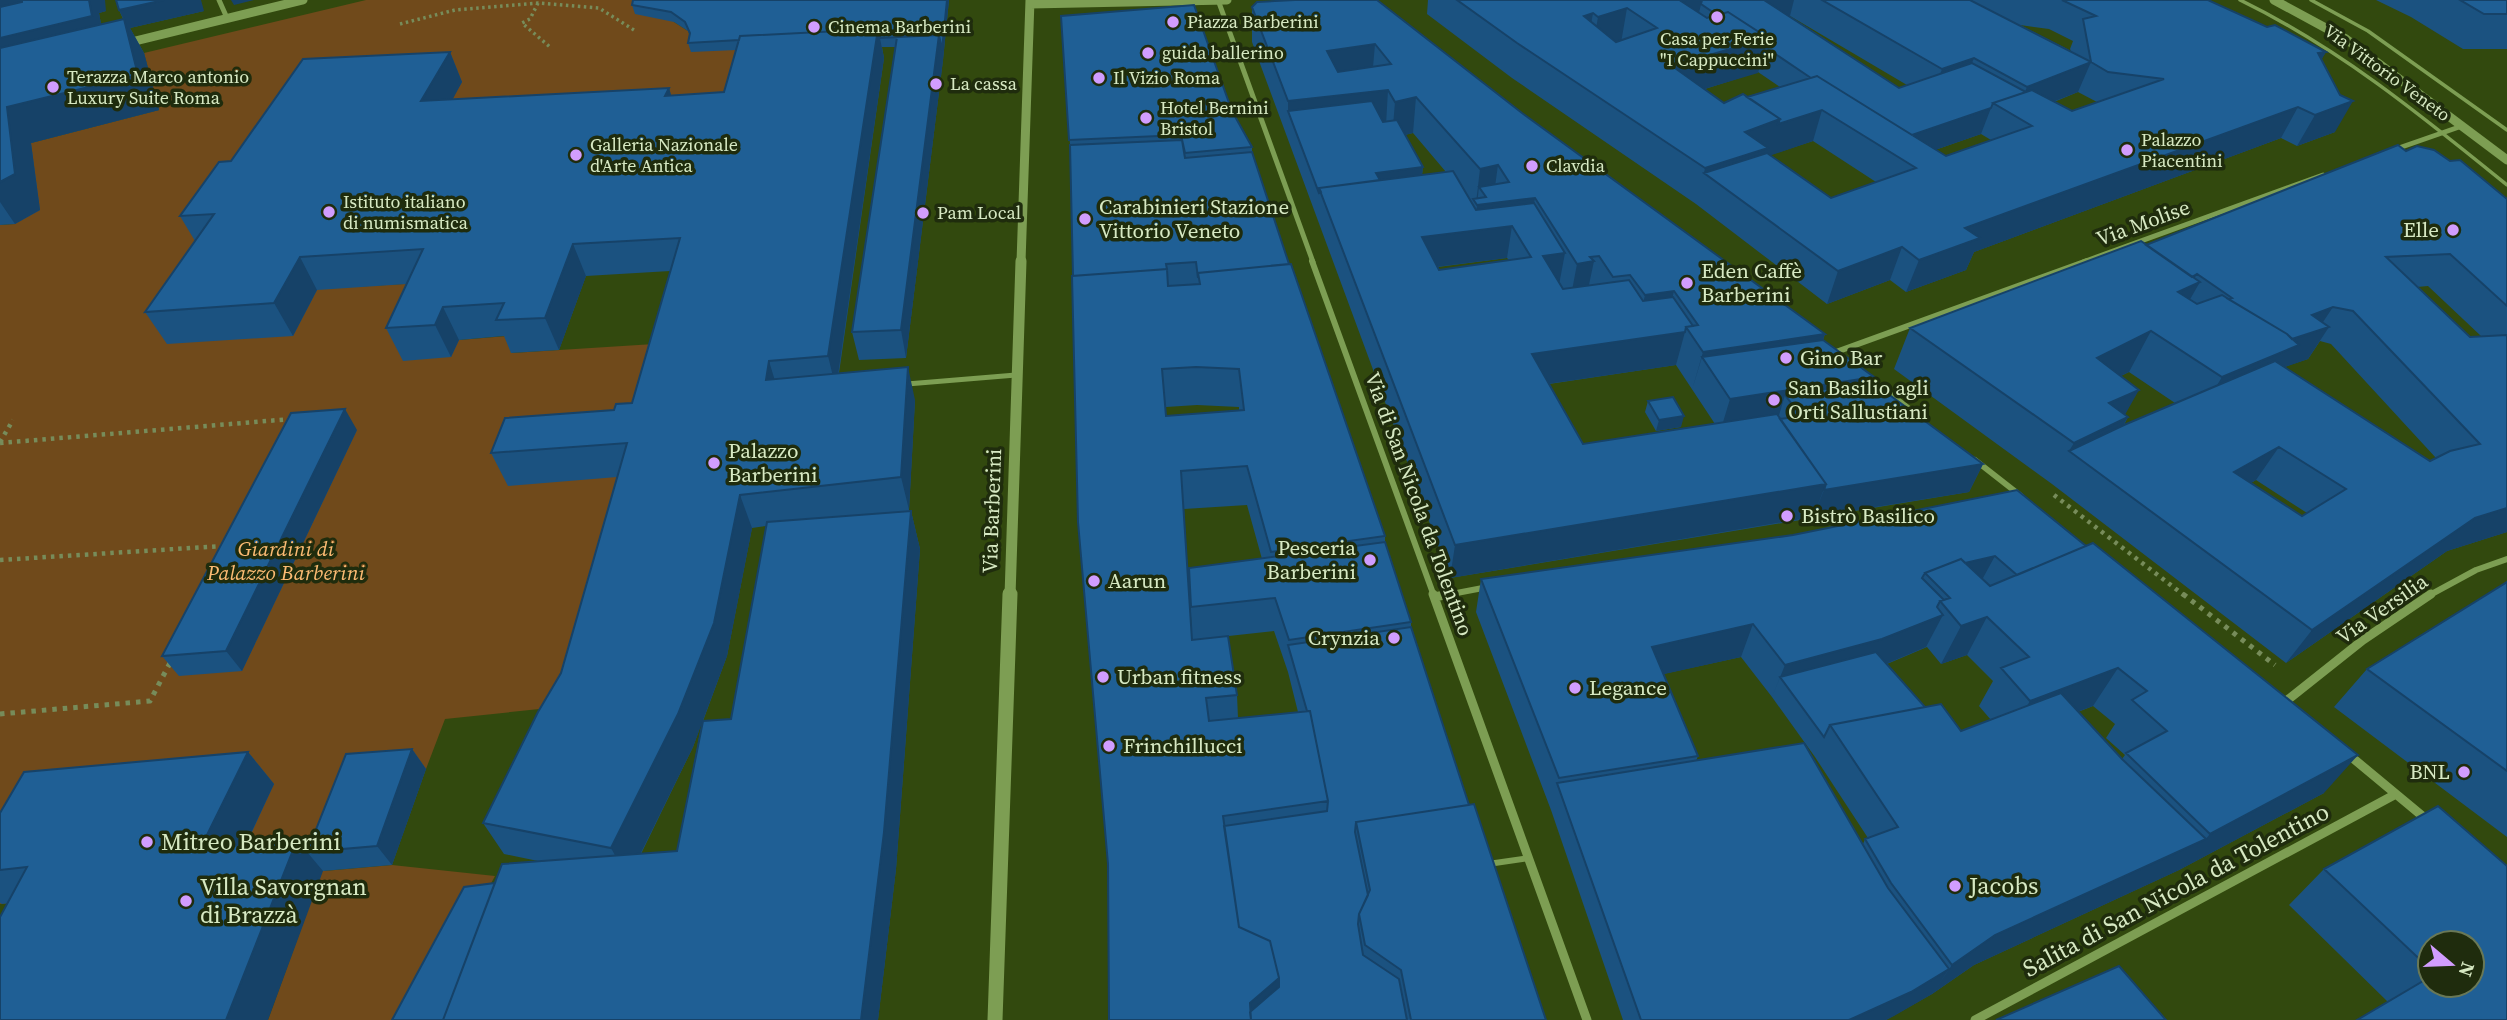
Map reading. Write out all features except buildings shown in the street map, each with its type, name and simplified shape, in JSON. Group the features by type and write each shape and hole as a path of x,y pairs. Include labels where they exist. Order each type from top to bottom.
{"street":[{"path":"219,0 227,18"},
{"path":"107,47 303,0"},
{"name":"Via di San Nicola da Tolentino","path":"1217,0 1587,1020"},
{"path":"1030,2 1227,0"},
{"name":"Via Vittorio Veneto","path":"2274,0 2346,39 2507,160"},
{"name":"Via Barberini","path":"995,1020 1030,2"},
{"path":"2384,153 2462,126"},
{"name":"Via Molise","path":"1836,352 2332,172"},
{"path":"1825,344 1846,360"},
{"path":"1857,369 1931,426"},
{"path":"1963,451 2026,500 2014,502"},
{"name":"Via Versilia","path":"2285,702 2418,602 2459,578 2507,559"},
{"path":"1434,597 1502,585"},
{"path":"2274,695 2295,711"},
{"path":"2346,752 2437,828"},
{"name":"Salita di San Nicola da Tolentino","path":"1975,1020 2396,794"}],"lane":[{"name":"Via Vittorio Veneto","path":"2240,0 2321,42 2442,132 2507,185"},
{"name":"Via Vittorio Veneto","path":"2311,0 2368,31 2507,130"},
{"path":"898,385 1016,375"},
{"path":"1475,867 1529,858"}],"path":[{"path":"400,24 456,10 538,3 599,8 634,30"},
{"path":"538,3 530,19 522,23 550,47"},
{"path":"0,442 298,419 292,430"},
{"path":"0,442 13,420"},
{"path":"2053,494 2274,663 2298,692"},
{"path":"0,560 231,546"},
{"path":"0,714 150,701 175,653"}],"green space":[{"name":"Giardini di Palazzo Barberini","path":"366,0 665,0 674,22 688,31 693,43 761,49 732,123 435,132 461,82 317,289 438,282 459,340 518,335 512,353 670,343 641,476 578,705 445,719 426,769 383,771 324,871 392,865 495,876 418,1020 268,1020 322,871 0,904 0,225 15,224 31,143 159,110 144,53"}],"place":[{"name":"Casa per Ferie \"I Cappuccini\"","path":"1717,17"},
{"name":"Piazza Barberini","path":"1173,22"},
{"name":"Cinema Barberini","path":"814,27"},
{"name":"guida ballerino","path":"1148,53"},
{"name":"Il Vizio Roma","path":"1099,78"},
{"name":"La cassa","path":"936,84"},
{"name":"Terazza Marco antonio Luxury Suite Roma","path":"53,87"},
{"name":"Hotel Bernini Bristol","path":"1146,118"},
{"name":"Palazzo Piacentini","path":"2127,150"},
{"name":"Galleria Nazionale d'Arte Antica","path":"576,155"},
{"name":"Clavdia","path":"1532,166"},
{"name":"Istituto italiano di numismatica","path":"329,212"},
{"name":"Pam Local","path":"923,213"},
{"name":"Carabinieri Stazione Vittorio Veneto","path":"1085,219"},
{"name":"Elle","path":"2453,230"},
{"name":"Eden Caffè Barberini","path":"1687,283"},
{"name":"Gino Bar","path":"1786,358"},
{"name":"San Basilio agli Orti Sallustiani","path":"1774,400"},
{"name":"Palazzo Barberini","path":"714,463"},
{"name":"Bistrò Basilico","path":"1787,516"},
{"name":"Pesceria Barberini","path":"1370,560"},
{"name":"Aarun","path":"1094,581"},
{"name":"Crynzia","path":"1394,638"},
{"name":"Urban fitness","path":"1103,677"},
{"name":"Legance","path":"1575,688"},
{"name":"Frinchillucci","path":"1109,746"},
{"name":"BNL","path":"2464,772"},
{"name":"Mitreo Barberini","path":"147,842"},
{"name":"Jacobs","path":"1955,886"},
{"name":"Villa Savorgnan di Brazzà","path":"186,901"}]}
